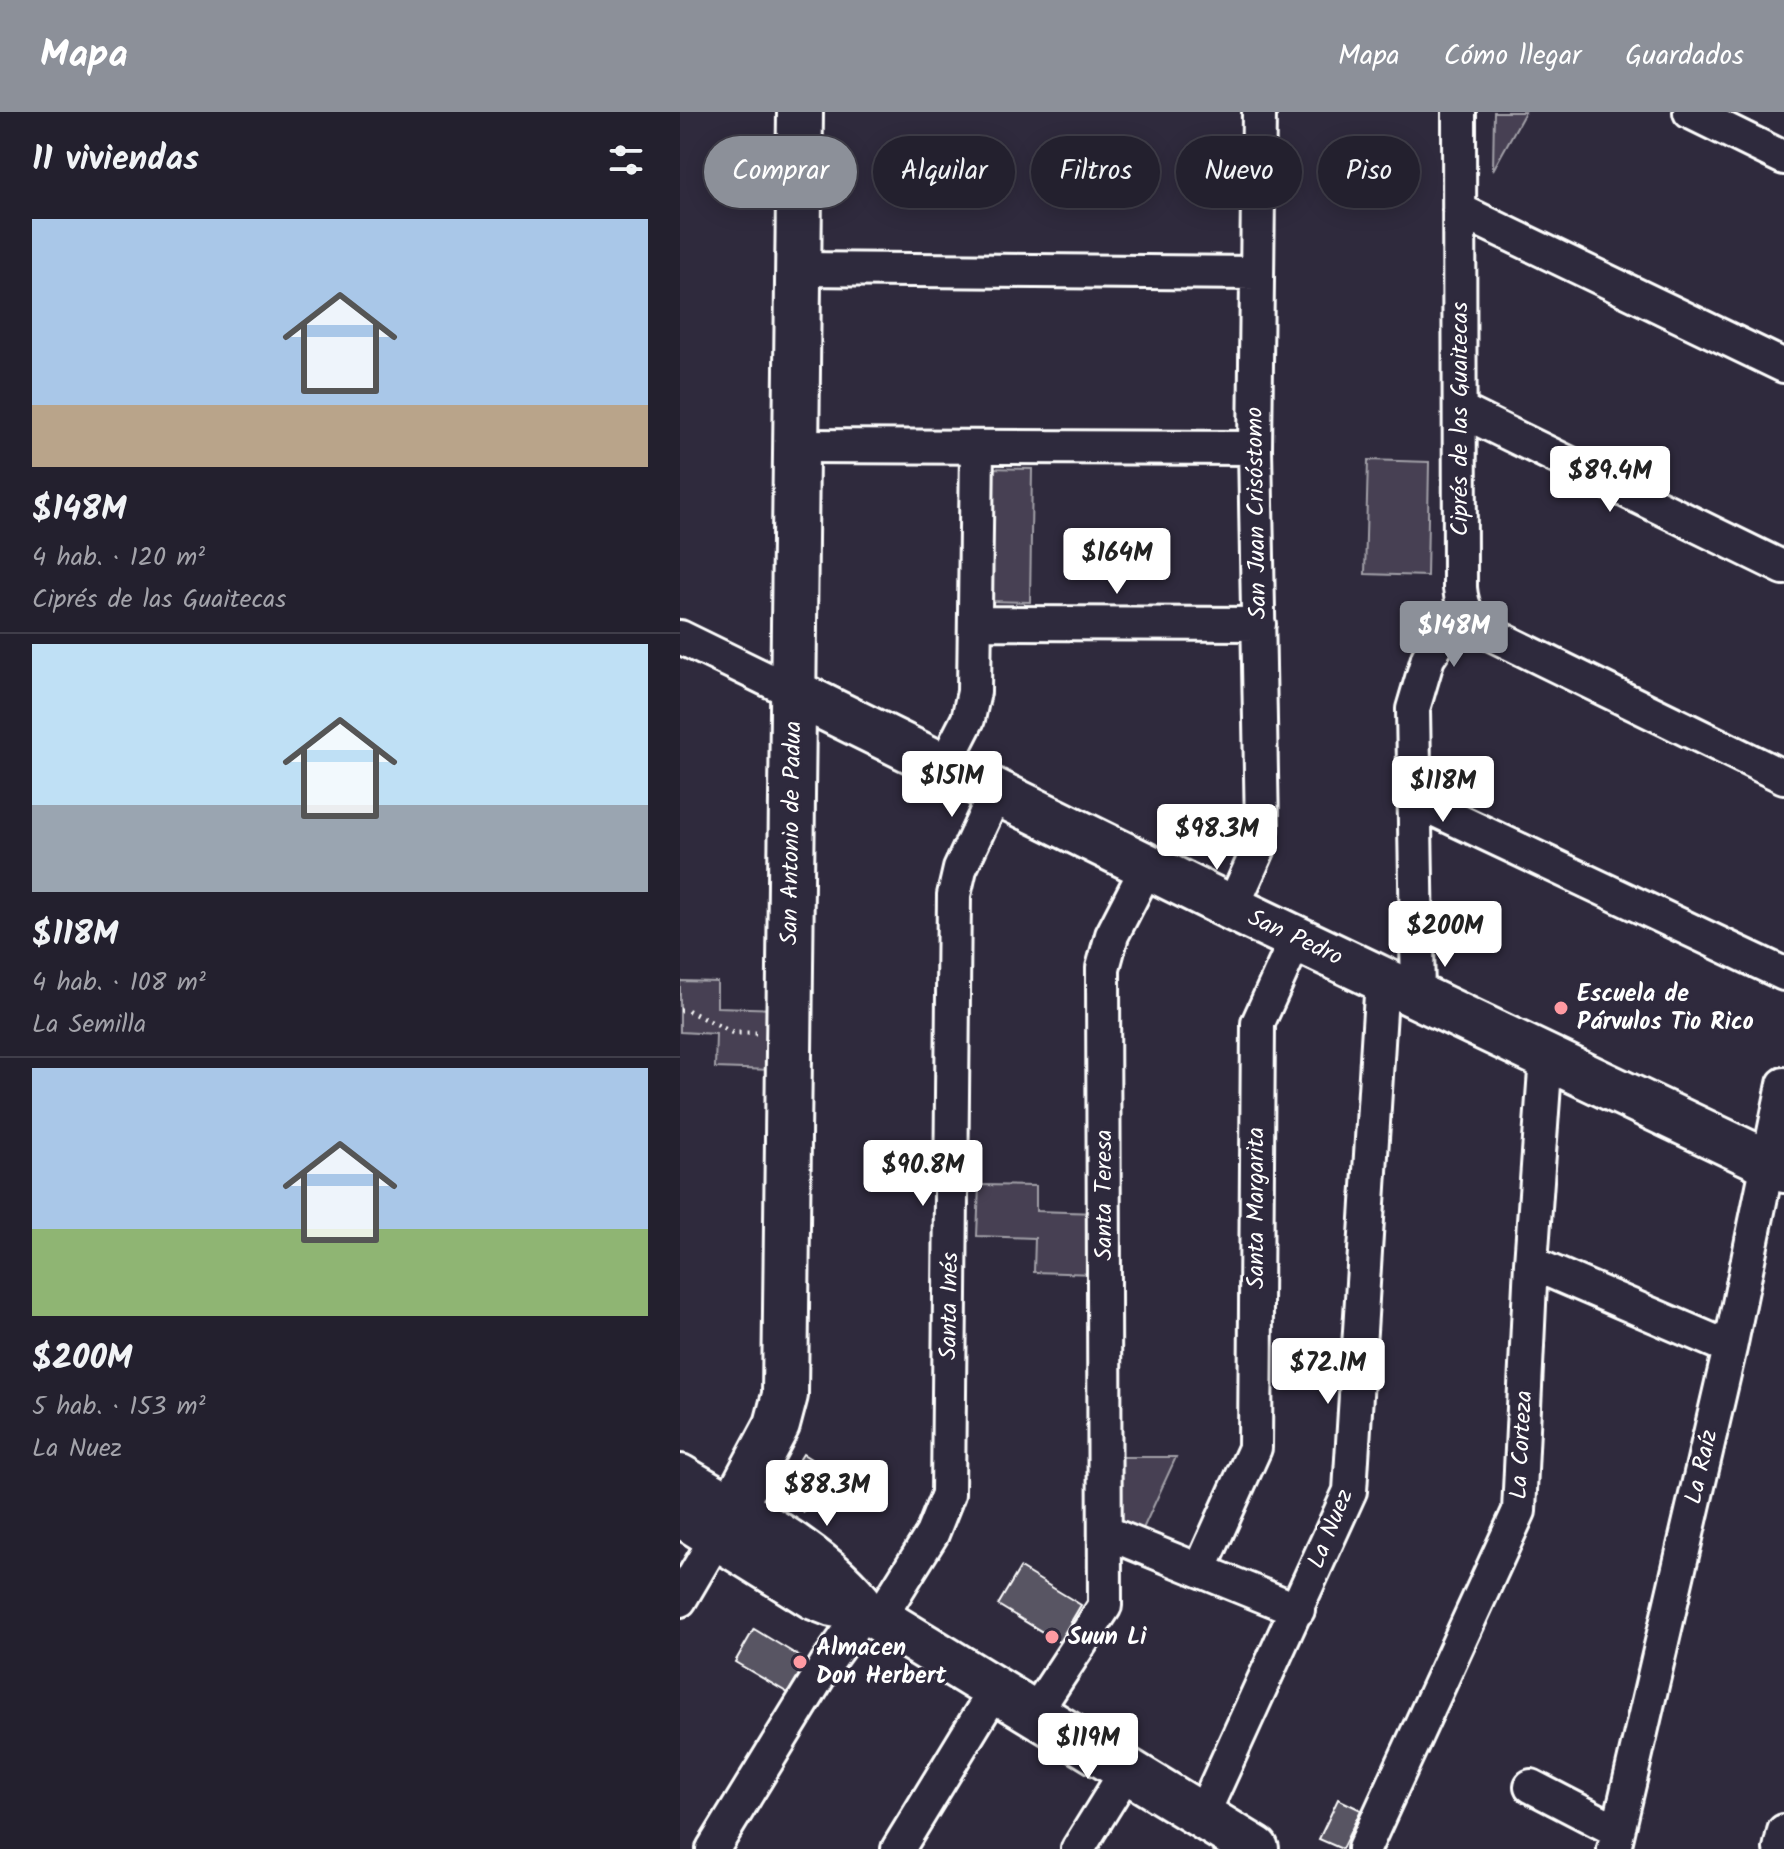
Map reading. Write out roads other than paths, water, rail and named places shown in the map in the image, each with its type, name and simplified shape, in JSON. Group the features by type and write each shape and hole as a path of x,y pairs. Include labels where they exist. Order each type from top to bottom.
{"street":[{"name":"San Antonio de Padua","path":"725,1523 777,1425 785,1395 800,112"},
{"name":"San Juan Crisóstomo","path":"1232,908 1258,850 1262,828 1255,448 1259,112"},
{"name":"Ciprés de las Guaitecas","path":"1459,112 1460,588 1465,612"},
{"path":"1690,112 1784,158"},
{"path":"1459,210 1784,366"},
{"path":"799,269 1257,273"},
{"path":"1460,410 1784,568"},
{"path":"795,446 1255,448"},
{"path":"944,766 973,706 977,447"},
{"path":"1465,612 1489,633 1784,777"},
{"name":"La Nuez","path":"1202,1816 1350,1491 1400,988 1414,800 1413,709 1428,658 1450,626 1465,612"},
{"path":"975,623 1259,624"},
{"name":"San Pedro","path":"680,637 1296,939 1777,1166"},
{"name":"Santa Inés","path":"713,1849 827,1663 872,1615 932,1534 948,1494 954,895 960,869 996,792"},
{"path":"1414,800 1784,974"},
{"name":"Santa Teresa","path":"1034,1714 1105,1606 1103,968 1112,935 1147,867"},
{"name":"Santa Margarita","path":"1200,1570 1255,1448 1258,1023 1296,939"},
{"name":"La Corteza","path":"1364,1849 1519,1511 1531,1263 1546,1057"},
{"name":"La Raíz","path":"1616,1840 1730,1348 1777,1166 1784,1084"},
{"path":"1531,1263 1730,1348"},
{"path":"680,1477 725,1523"},
{"path":"680,1514 725,1523 830,1572 872,1615 1256,1849"},
{"path":"680,1600 725,1523"},
{"path":"1105,1532 1298,1610"},
{"path":"898,1849 995,1690"},
{"path":"1078,1849 1127,1770"},
{"path":"1531,1786 1616,1840"},
{"path":"1780,1849 1784,1831"}],"place":[{"name":"Escuela de Párvulos Tio Rico","path":"1561,1008"},
{"name":"Suun Li","path":"1052,1637"},
{"name":"Almacen Don Herbert","path":"800,1662"}]}
